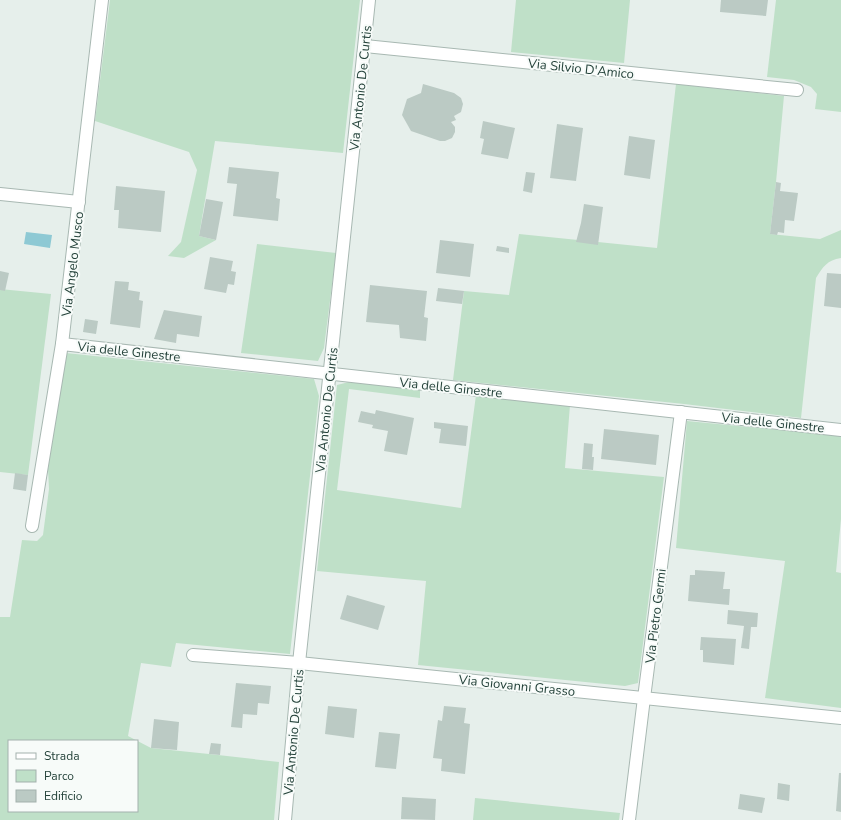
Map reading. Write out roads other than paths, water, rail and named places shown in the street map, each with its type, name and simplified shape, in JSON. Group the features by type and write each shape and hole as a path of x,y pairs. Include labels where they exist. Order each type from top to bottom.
{"street":[{"name":"Via Angelo Musco","path":"32,526 62,344 102,0"},
{"name":"Via Antonio De Curtis","path":"285,820 369,0"},
{"name":"Via Silvio D'Amico","path":"365,46 797,90"},
{"path":"0,194 79,202"},
{"name":"Via delle Ginestre","path":"62,344 841,430"},
{"name":"Via Pietro Germi","path":"629,820 681,412"},
{"name":"Via Giovanni Grasso","path":"193,655 300,663 841,718"}],"water":[{"path":"26,232 52,235 50,248 24,244"}]}
